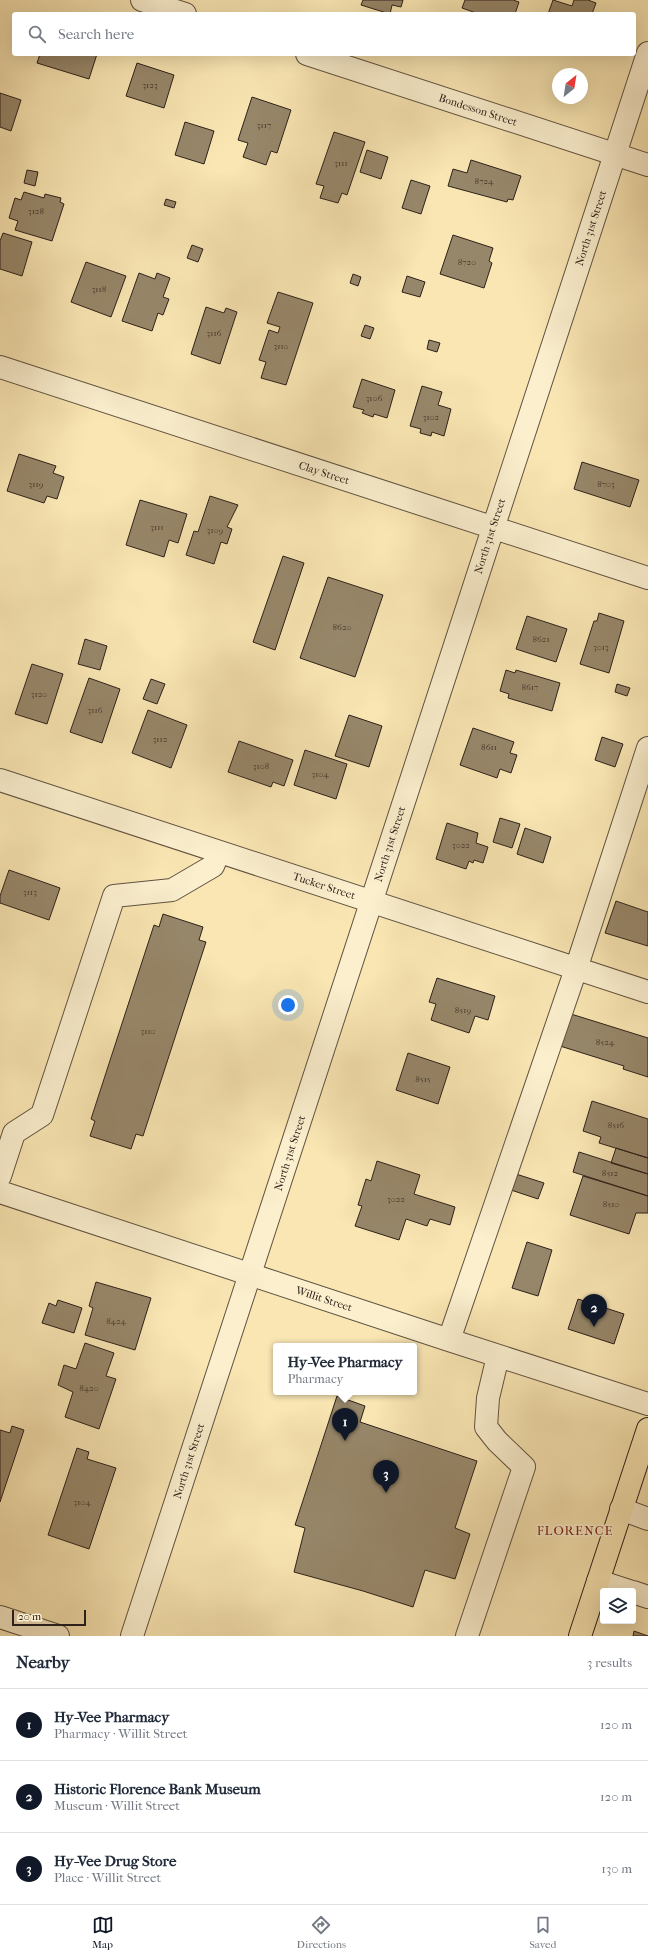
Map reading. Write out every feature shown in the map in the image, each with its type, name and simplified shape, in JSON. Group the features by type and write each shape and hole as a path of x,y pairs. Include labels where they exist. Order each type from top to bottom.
{"highway":[{"path":"580,1636 648,1429"}],"street":[{"path":"142,0 179,12"},
{"name":"North 31st Street","path":"132,1636 648,53"},
{"name":"Bondesson Street","path":"313,56 648,165"},
{"name":"Clay Street","path":"0,367 648,578"},
{"path":"449,1340 576,968 648,748"},
{"name":"Tucker Street","path":"0,780 648,992"},
{"path":"0,1176 14,1133 42,1114 114,896 172,890 213,866 219,852"},
{"name":"Willit Street","path":"0,1192 648,1404"},
{"path":"467,1636 524,1467 497,1441 486,1427 488,1398 498,1356"},
{"path":"621,1510 648,1518"},
{"path":"598,1581 620,1588"},
{"path":"636,1593 648,1597"},
{"path":"0,1617 58,1636"}],"building":[{"path":"363,0 403,0 401,7 392,5 390,12 384,12 361,5"},
{"path":"465,0 513,0 519,2 516,12 473,12 462,8"},
{"path":"553,0 572,6 574,0 588,0 596,3 593,12 549,12"},
{"path":"39,56 96,56 89,79 37,63"},
{"path":"137,63 174,75 164,108 126,96"},
{"path":"0,93 21,100 11,131 0,127"},
{"path":"252,97 291,110 277,153 271,151 266,165 243,157 248,143 238,140"},
{"path":"185,122 214,131 204,164 175,155"},
{"path":"334,132 365,142 347,195 342,193 338,203 320,198 324,186 316,184"},
{"path":"367,150 388,157 381,179 360,172"},
{"path":"471,160 521,176 513,200 508,199 507,202 448,186 453,169 467,173"},
{"path":"27,170 38,172 35,186 24,183"},
{"path":"411,180 430,186 421,214 402,208"},
{"path":"24,192 44,198 45,194 61,198 60,202 64,204 52,241 15,230 18,221 9,218 15,198 21,200"},
{"path":"166,199 176,202 174,208 164,205"},
{"path":"3,233 32,242 22,276 0,269 0,241"},
{"path":"453,235 493,248 489,261 492,263 484,288 440,274"},
{"path":"192,245 203,249 198,262 187,258"},
{"path":"86,262 126,276 111,317 71,302"},
{"path":"139,273 155,279 157,273 170,278 163,297 169,299 163,315 158,313 152,331 122,321"},
{"path":"353,274 361,277 358,286 350,283"},
{"path":"407,276 425,282 420,297 402,292"},
{"path":"278,292 313,303 286,385 261,378 266,362 259,360 269,330 278,333 280,327 267,323"},
{"path":"206,307 224,313 226,308 237,312 220,364 191,354"},
{"path":"365,325 374,328 370,339 361,336"},
{"path":"429,340 440,343 437,352 427,349"},
{"path":"362,379 395,390 387,418 374,414 373,417 362,413 364,410 353,407"},
{"path":"422,386 442,392 438,405 451,409 444,436 432,432 431,436 420,433 421,429 410,426"},
{"path":"19,454 56,466 53,473 64,477 57,499 47,496 44,503 7,491"},
{"path":"582,462 639,480 630,507 574,489"},
{"path":"210,496 238,505 227,527 232,529 227,544 221,542 214,564 186,555 194,531 198,532"},
{"path":"140,500 187,514 178,543 169,540 164,557 126,545"},
{"path":"283,556 304,563 275,650 253,642"},
{"path":"328,577 383,595 355,677 300,658"},
{"path":"599,613 624,621 609,673 580,664 594,621 597,621"},
{"path":"527,616 567,629 556,662 516,649"},
{"path":"85,639 107,646 100,670 78,664"},
{"path":"32,664 63,674 47,724 15,714"},
{"path":"506,670 515,673 516,670 560,683 552,711 508,698 509,694 500,691"},
{"path":"89,678 120,689 102,743 70,732"},
{"path":"151,679 165,684 157,704 143,699"},
{"path":"617,684 630,688 627,696 615,692"},
{"path":"148,710 187,725 171,768 132,753"},
{"path":"349,715 382,726 369,767 335,756"},
{"path":"473,728 514,742 510,753 517,755 511,773 500,769 497,778 460,765"},
{"path":"602,737 623,744 615,767 595,760"},
{"path":"239,741 293,760 284,786 273,782 271,787 228,772"},
{"path":"305,750 347,764 336,799 294,785"},
{"path":"500,818 520,824 512,848 493,842"},
{"path":"447,823 478,833 476,843 488,847 483,863 474,860 473,863 469,861 466,869 436,859"},
{"path":"525,828 551,837 543,863 517,854"},
{"path":"9,870 60,888 49,920 0,903 0,896"},
{"path":"616,901 648,912 648,946 605,933"},
{"path":"163,914 203,927 199,940 206,942 143,1136 136,1134 131,1149 90,1136 95,1121 91,1119 154,925 159,927"},
{"path":"437,978 495,996 488,1020 475,1016 469,1033 431,1020 436,1004 429,1002"},
{"path":"571,1014 648,1038 648,1077 623,1069 624,1066 560,1046"},
{"path":"408,1053 450,1067 438,1104 396,1090"},
{"path":"592,1101 648,1119 648,1158 599,1143 601,1137 583,1131"},
{"path":"616,1148 648,1158 648,1174 611,1163"},
{"path":"579,1152 648,1174 648,1196 573,1172"},
{"path":"377,1161 420,1175 414,1194 455,1207 450,1225 430,1219 427,1226 406,1219 399,1240 355,1226 362,1206 358,1205 366,1179 371,1181"},
{"path":"516,1174 544,1183 538,1199 511,1190"},
{"path":"583,1176 648,1196 648,1213 636,1213 629,1234 570,1215"},
{"path":"527,1242 552,1250 538,1296 512,1288"},
{"path":"96,1282 151,1298 135,1350 85,1335 93,1308 89,1306"},
{"path":"578,1299 624,1314 614,1344 568,1329"},
{"path":"58,1300 82,1308 74,1333 42,1323 49,1303 56,1306"},
{"path":"85,1343 114,1353 106,1376 116,1379 99,1429 65,1417 73,1392 58,1385 64,1365 76,1369"},
{"path":"337,1396 365,1406 360,1422 477,1461 455,1528 470,1534 455,1579 425,1570 413,1607 363,1591 294,1572 305,1528 295,1525"},
{"path":"12,1426 24,1430 0,1502 0,1430 10,1433"},
{"path":"77,1448 89,1452 87,1459 116,1468 89,1549 48,1535"},
{"path":"634,1631 648,1636 633,1636"}],"place":[{"name":"Historic Florence Bank Museum","path":"594,1327"},
{"name":"Hy-Vee Pharmacy","path":"345,1441"},
{"name":"Hy-Vee Drug Store","path":"386,1493"}],"district":[{"name":"FLORENCE","path":"575,1530"}]}
